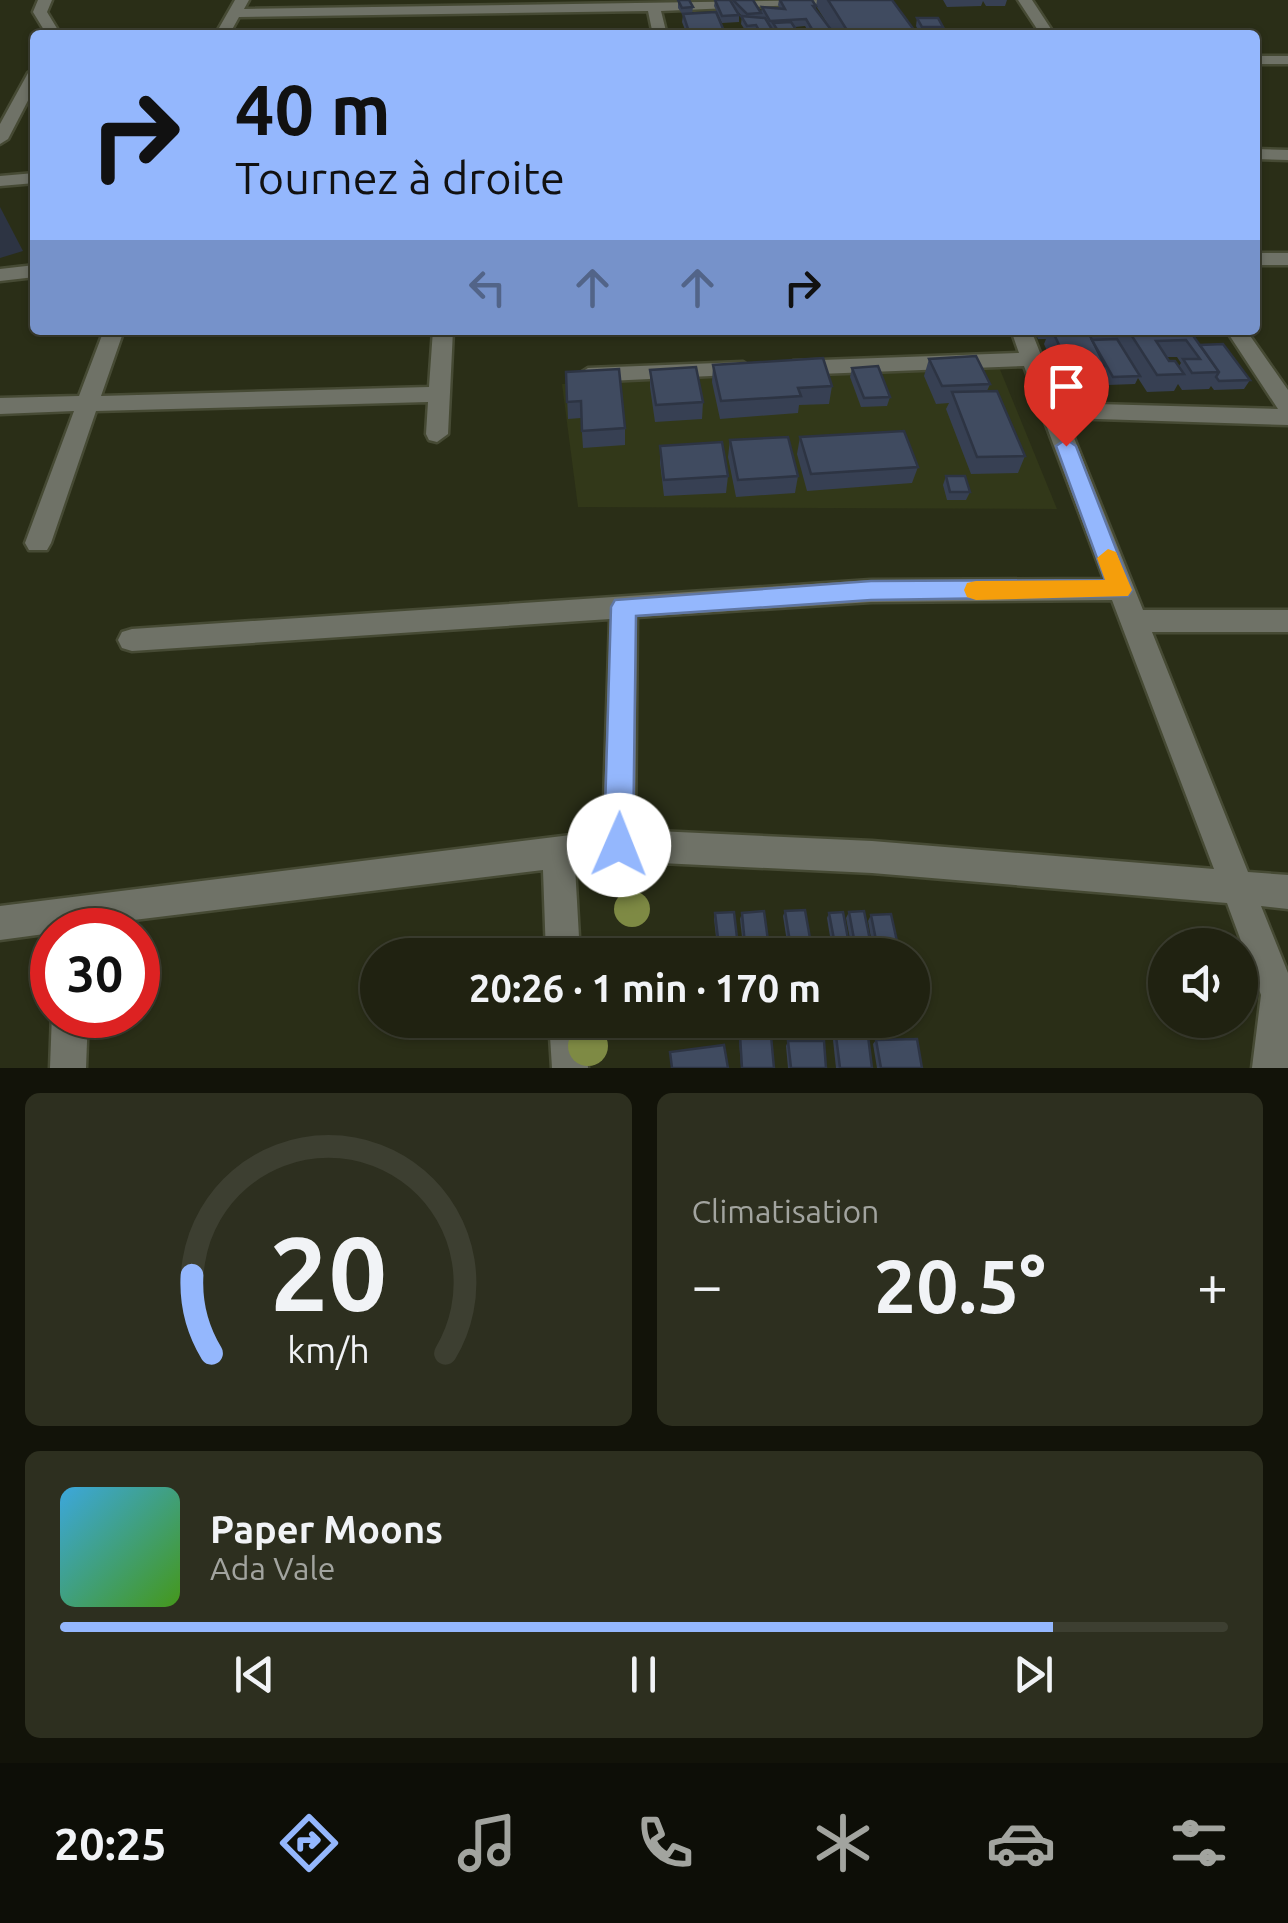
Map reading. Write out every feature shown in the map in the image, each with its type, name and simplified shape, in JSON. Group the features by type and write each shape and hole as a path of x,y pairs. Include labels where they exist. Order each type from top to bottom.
{"street":[{"path":"45,0 40,12 51,30"},
{"path":"224,30 242,0"},
{"path":"232,13 821,0"},
{"path":"1025,0 1045,30"},
{"path":"653,3 659,30"},
{"path":"1260,60 1288,60"},
{"path":"0,140 28,85"},
{"path":"1260,154 1288,155"},
{"path":"0,181 30,178"},
{"path":"1260,259 1288,259"},
{"path":"0,275 30,271"},
{"path":"38,543 112,335"},
{"path":"436,434 443,335"},
{"path":"1024,335 1279,995 1270,1068"},
{"path":"1239,335 1288,407"},
{"path":"585,375 1033,360"},
{"path":"0,406 439,394"},
{"path":"1052,410 1288,417"},
{"path":"132,640 871,591 1120,590"},
{"path":"619,845 624,607"},
{"path":"1132,621 1288,621"},
{"path":"160,910 619,845 872,856 1288,892"},
{"path":"558,853 562,938"},
{"path":"0,923 30,923"},
{"path":"68,1068 69,1038"},
{"path":"568,1038 570,1068"}],"shaded area":[{"path":"999,367 1057,509 578,507 562,384"}],"building":[{"path":"678,0 689,0 693,7 682,8"},
{"path":"715,0 730,0 739,15 722,16"},
{"path":"733,0 753,0 761,13 747,14"},
{"path":"780,0 812,0 831,30 812,30 806,19 770,21 762,7 785,9"},
{"path":"828,0 892,0 914,30 847,30"},
{"path":"716,12 724,30 688,30 683,14"},
{"path":"741,16 765,18 772,30 759,30 756,25 747,26"},
{"path":"917,18 938,18 943,27 922,27"},
{"path":"791,22 796,30 777,30 773,23"},
{"path":"1054,335 1090,335 1105,366 1069,366"},
{"path":"1131,335 1193,335 1219,372 1192,373 1183,359 1200,359 1186,340 1156,341 1169,361 1175,361 1184,374 1157,375"},
{"path":"1117,339 1140,376 1113,377 1092,340"},
{"path":"1223,344 1250,380 1219,381 1216,377 1219,372 1200,345"},
{"path":"976,356 990,384 942,386 929,359"},
{"path":"823,358 832,386 798,388 801,396 721,401 713,365"},
{"path":"878,366 890,397 864,398 852,368"},
{"path":"696,367 703,402 656,405 650,370"},
{"path":"619,369 625,428 582,431 581,401 567,402 566,372"},
{"path":"997,391 1025,456 977,457 952,392"},
{"path":"904,431 918,467 811,474 800,437"},
{"path":"788,437 798,476 738,480 730,440"},
{"path":"722,442 728,476 664,480 660,446"},
{"path":"946,476 965,476 970,492 950,492"},
{"path":"805,910 810,938 789,938 785,911"},
{"path":"764,911 768,938 744,938 742,913"},
{"path":"864,911 870,938 854,938 849,912"},
{"path":"734,912 737,938 718,938 715,913"},
{"path":"843,912 848,938 834,938 829,913"},
{"path":"891,914 896,938 876,938 871,915"},
{"path":"740,1038 771,1038 774,1068 742,1068"},
{"path":"836,1038 868,1038 872,1068 840,1068"},
{"path":"917,1039 922,1068 881,1068 876,1040"},
{"path":"788,1041 824,1041 826,1068 791,1068"},
{"path":"724,1045 728,1068 672,1068 670,1052"}],"slow traffic":[{"path":"976,590 1120,590 1108,558"}],"route":[{"path":"619,845 624,607 871,591 1120,590 1066,446"}]}
